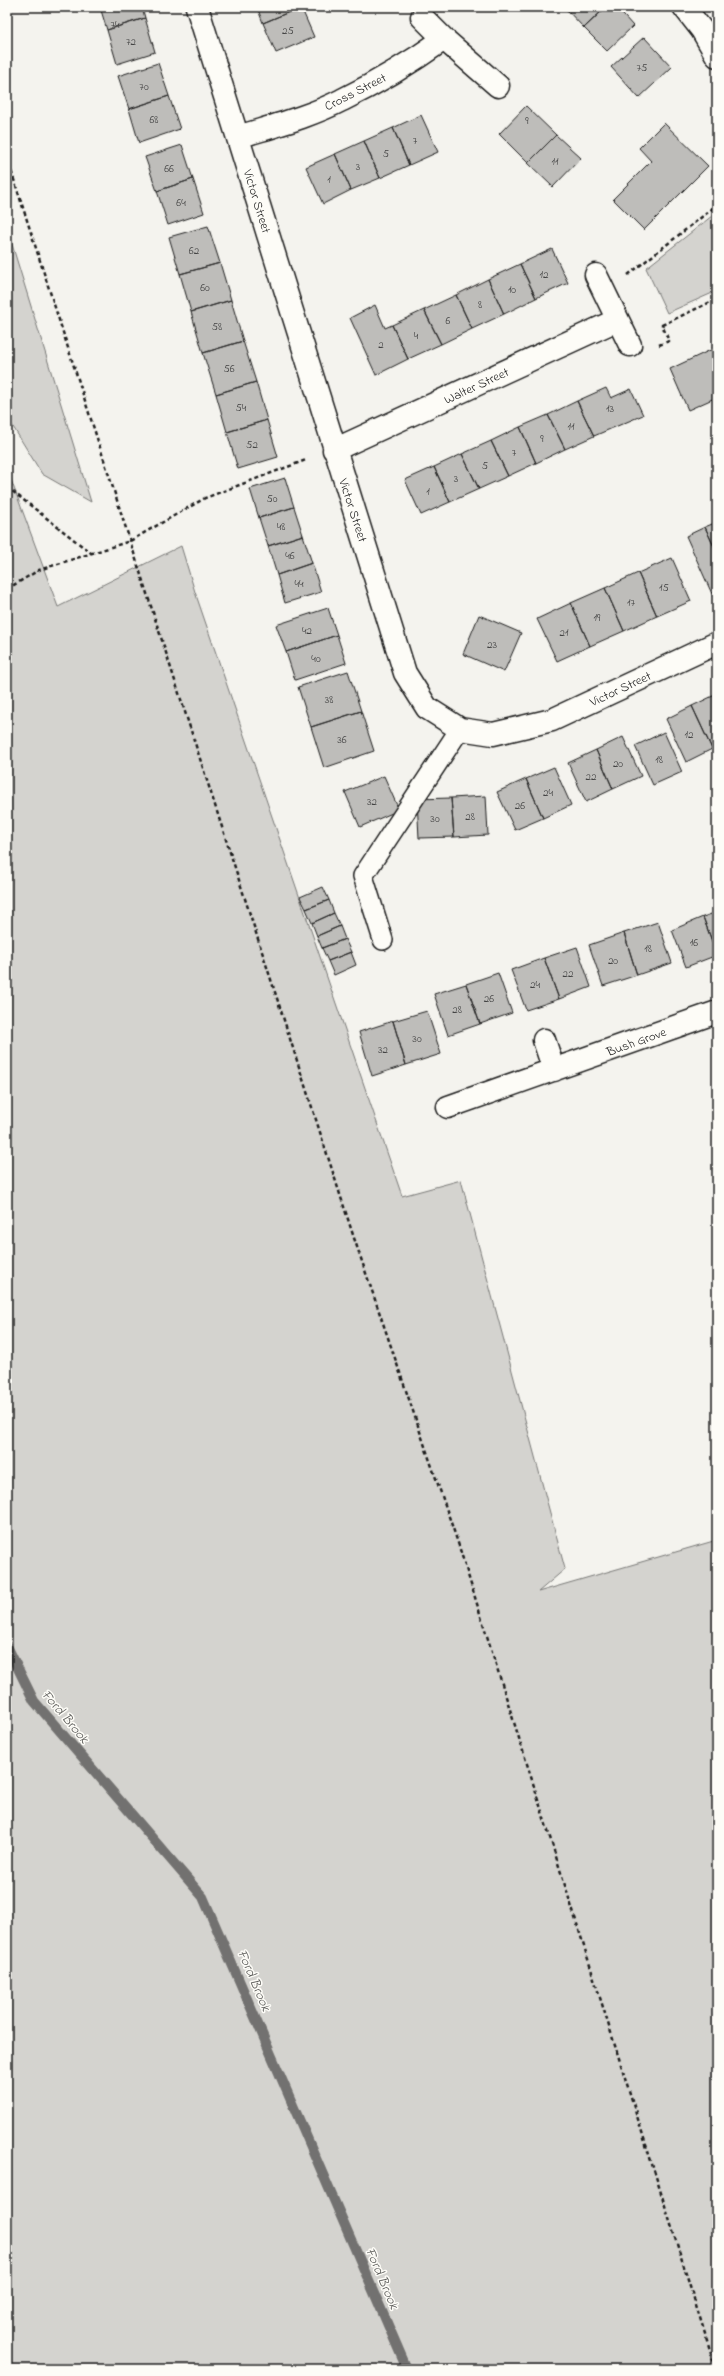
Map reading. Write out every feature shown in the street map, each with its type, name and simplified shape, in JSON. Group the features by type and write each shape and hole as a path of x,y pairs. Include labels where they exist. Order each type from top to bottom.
{"street":[{"name":"Victor Street","path":"197,7 334,450 405,673 427,708 460,729 493,734 552,720 717,643"},
{"path":"684,7 702,30 717,56"},
{"path":"422,17 444,39 498,86"},
{"name":"Cross Street","path":"238,137 286,122 341,101 424,54 444,39"},
{"path":"601,284 630,345"},
{"name":"Walter Street","path":"334,450 618,320"},
{"name":"Bush Grove","path":"448,1108 717,1012"},
{"path":"544,1040 554,1070"}],"lane":[{"path":"383,940 363,876 460,729"}],"path":[{"path":"7,158 354,1238 458,1543 716,2369"},
{"path":"601,284 717,205"},
{"path":"630,345 635,356 669,341 662,325 717,299"},
{"path":"7,589 40,570 130,541 205,498 334,450"},
{"path":"7,487 91,554"}],"shaded area":[{"path":"717,212 717,291 667,313 646,268"},
{"path":"7,228 91,502 42,474 7,417"},
{"path":"7,469 58,607 181,546 195,592 402,1196 461,1180 565,1569 538,1592 717,1540 717,2369 7,2369"}],"building":[{"path":"100,7 142,7 145,18 107,30"},
{"path":"257,7 301,7 263,23"},
{"path":"301,7 314,37 276,53 263,23"},
{"path":"564,7 606,7 584,28"},
{"path":"606,7 616,7 633,26 607,51 584,28"},
{"path":"145,18 155,52 117,64 107,30"},
{"path":"644,37 672,67 639,98 611,67"},
{"path":"158,63 169,96 129,109 118,76"},
{"path":"169,96 180,129 139,143 129,109"},
{"path":"526,106 556,135 528,163 499,134"},
{"path":"421,115 438,152 409,165 393,128"},
{"path":"664,123 708,166 644,230 613,199 651,161 639,148"},
{"path":"393,128 409,165 380,178 364,141"},
{"path":"556,135 581,158 553,187 528,163"},
{"path":"364,141 380,178 351,190 335,154"},
{"path":"182,145 193,179 157,191 145,157"},
{"path":"335,154 351,190 323,204 306,167"},
{"path":"193,179 204,213 168,225 157,191"},
{"path":"208,226 220,263 180,274 169,237"},
{"path":"552,249 568,283 536,298 520,264"},
{"path":"220,263 231,300 191,312 180,274"},
{"path":"520,264 536,298 504,314 488,279"},
{"path":"488,279 504,314 472,329 456,295"},
{"path":"456,295 472,329 441,344 424,310"},
{"path":"231,300 243,341 203,353 191,312"},
{"path":"375,305 385,328 392,325 408,359 376,375 350,318"},
{"path":"424,310 441,344 408,359 392,325"},
{"path":"243,341 256,382 216,394 203,353"},
{"path":"717,347 717,397 688,410 670,369"},
{"path":"256,382 267,420 227,432 216,394"},
{"path":"606,388 611,398 631,389 643,415 594,436 577,401"},
{"path":"577,401 594,436 565,449 548,415"},
{"path":"548,415 565,449 536,463 520,427"},
{"path":"267,420 278,457 238,469 227,432"},
{"path":"520,427 536,463 508,476 491,441"},
{"path":"491,441 508,476 479,489 462,454"},
{"path":"462,454 479,489 450,502 434,467"},
{"path":"434,467 450,502 421,515 405,480"},
{"path":"285,478 294,507 259,518 250,489"},
{"path":"294,507 303,535 268,546 259,518"},
{"path":"717,522 717,553 705,527"},
{"path":"705,527 717,553 717,605 686,536"},
{"path":"303,535 312,563 277,575 268,546"},
{"path":"672,558 691,601 657,616 638,573"},
{"path":"312,563 321,592 285,603 277,575"},
{"path":"638,573 657,616 624,631 605,588"},
{"path":"605,588 624,631 590,646 571,603"},
{"path":"571,603 590,646 557,661 537,619"},
{"path":"328,608 337,635 286,652 276,625"},
{"path":"479,615 521,633 504,672 463,654"},
{"path":"337,635 346,663 295,680 286,652"},
{"path":"348,671 361,711 311,727 298,687"},
{"path":"717,694 717,747 712,749 692,706"},
{"path":"692,706 712,749 686,762 666,719"},
{"path":"361,711 374,751 324,768 311,727"},
{"path":"664,732 682,772 653,785 635,746"},
{"path":"623,737 641,776 613,789 596,750"},
{"path":"596,750 613,789 586,802 568,763"},
{"path":"554,767 571,805 543,818 526,779"},
{"path":"384,776 399,810 360,827 345,792"},
{"path":"526,779 543,818 515,830 497,792"},
{"path":"486,796 488,835 454,837 451,798"},
{"path":"451,798 454,837 419,838 417,799"},
{"path":"323,887 329,900 306,909 300,897"},
{"path":"329,900 334,913 312,923 306,909"},
{"path":"717,912 717,954 703,917"},
{"path":"334,913 340,926 317,936 312,923"},
{"path":"703,917 717,955 686,967 672,930"},
{"path":"658,922 672,963 637,975 624,933"},
{"path":"340,926 345,939 322,948 317,936"},
{"path":"624,933 637,975 603,986 589,945"},
{"path":"345,939 351,952 328,961 322,948"},
{"path":"577,947 591,987 559,999 544,958"},
{"path":"351,952 356,965 334,975 328,961"},
{"path":"544,958 559,999 526,1010 511,970"},
{"path":"498,973 512,1013 480,1024 466,984"},
{"path":"466,984 480,1024 448,1035 434,994"},
{"path":"427,1011 441,1054 406,1065 393,1021"},
{"path":"393,1021 406,1065 372,1076 359,1032"}],"waterway":[{"name":"Ford Brook","path":"7,1646 34,1701 203,1897 407,2369"}]}
